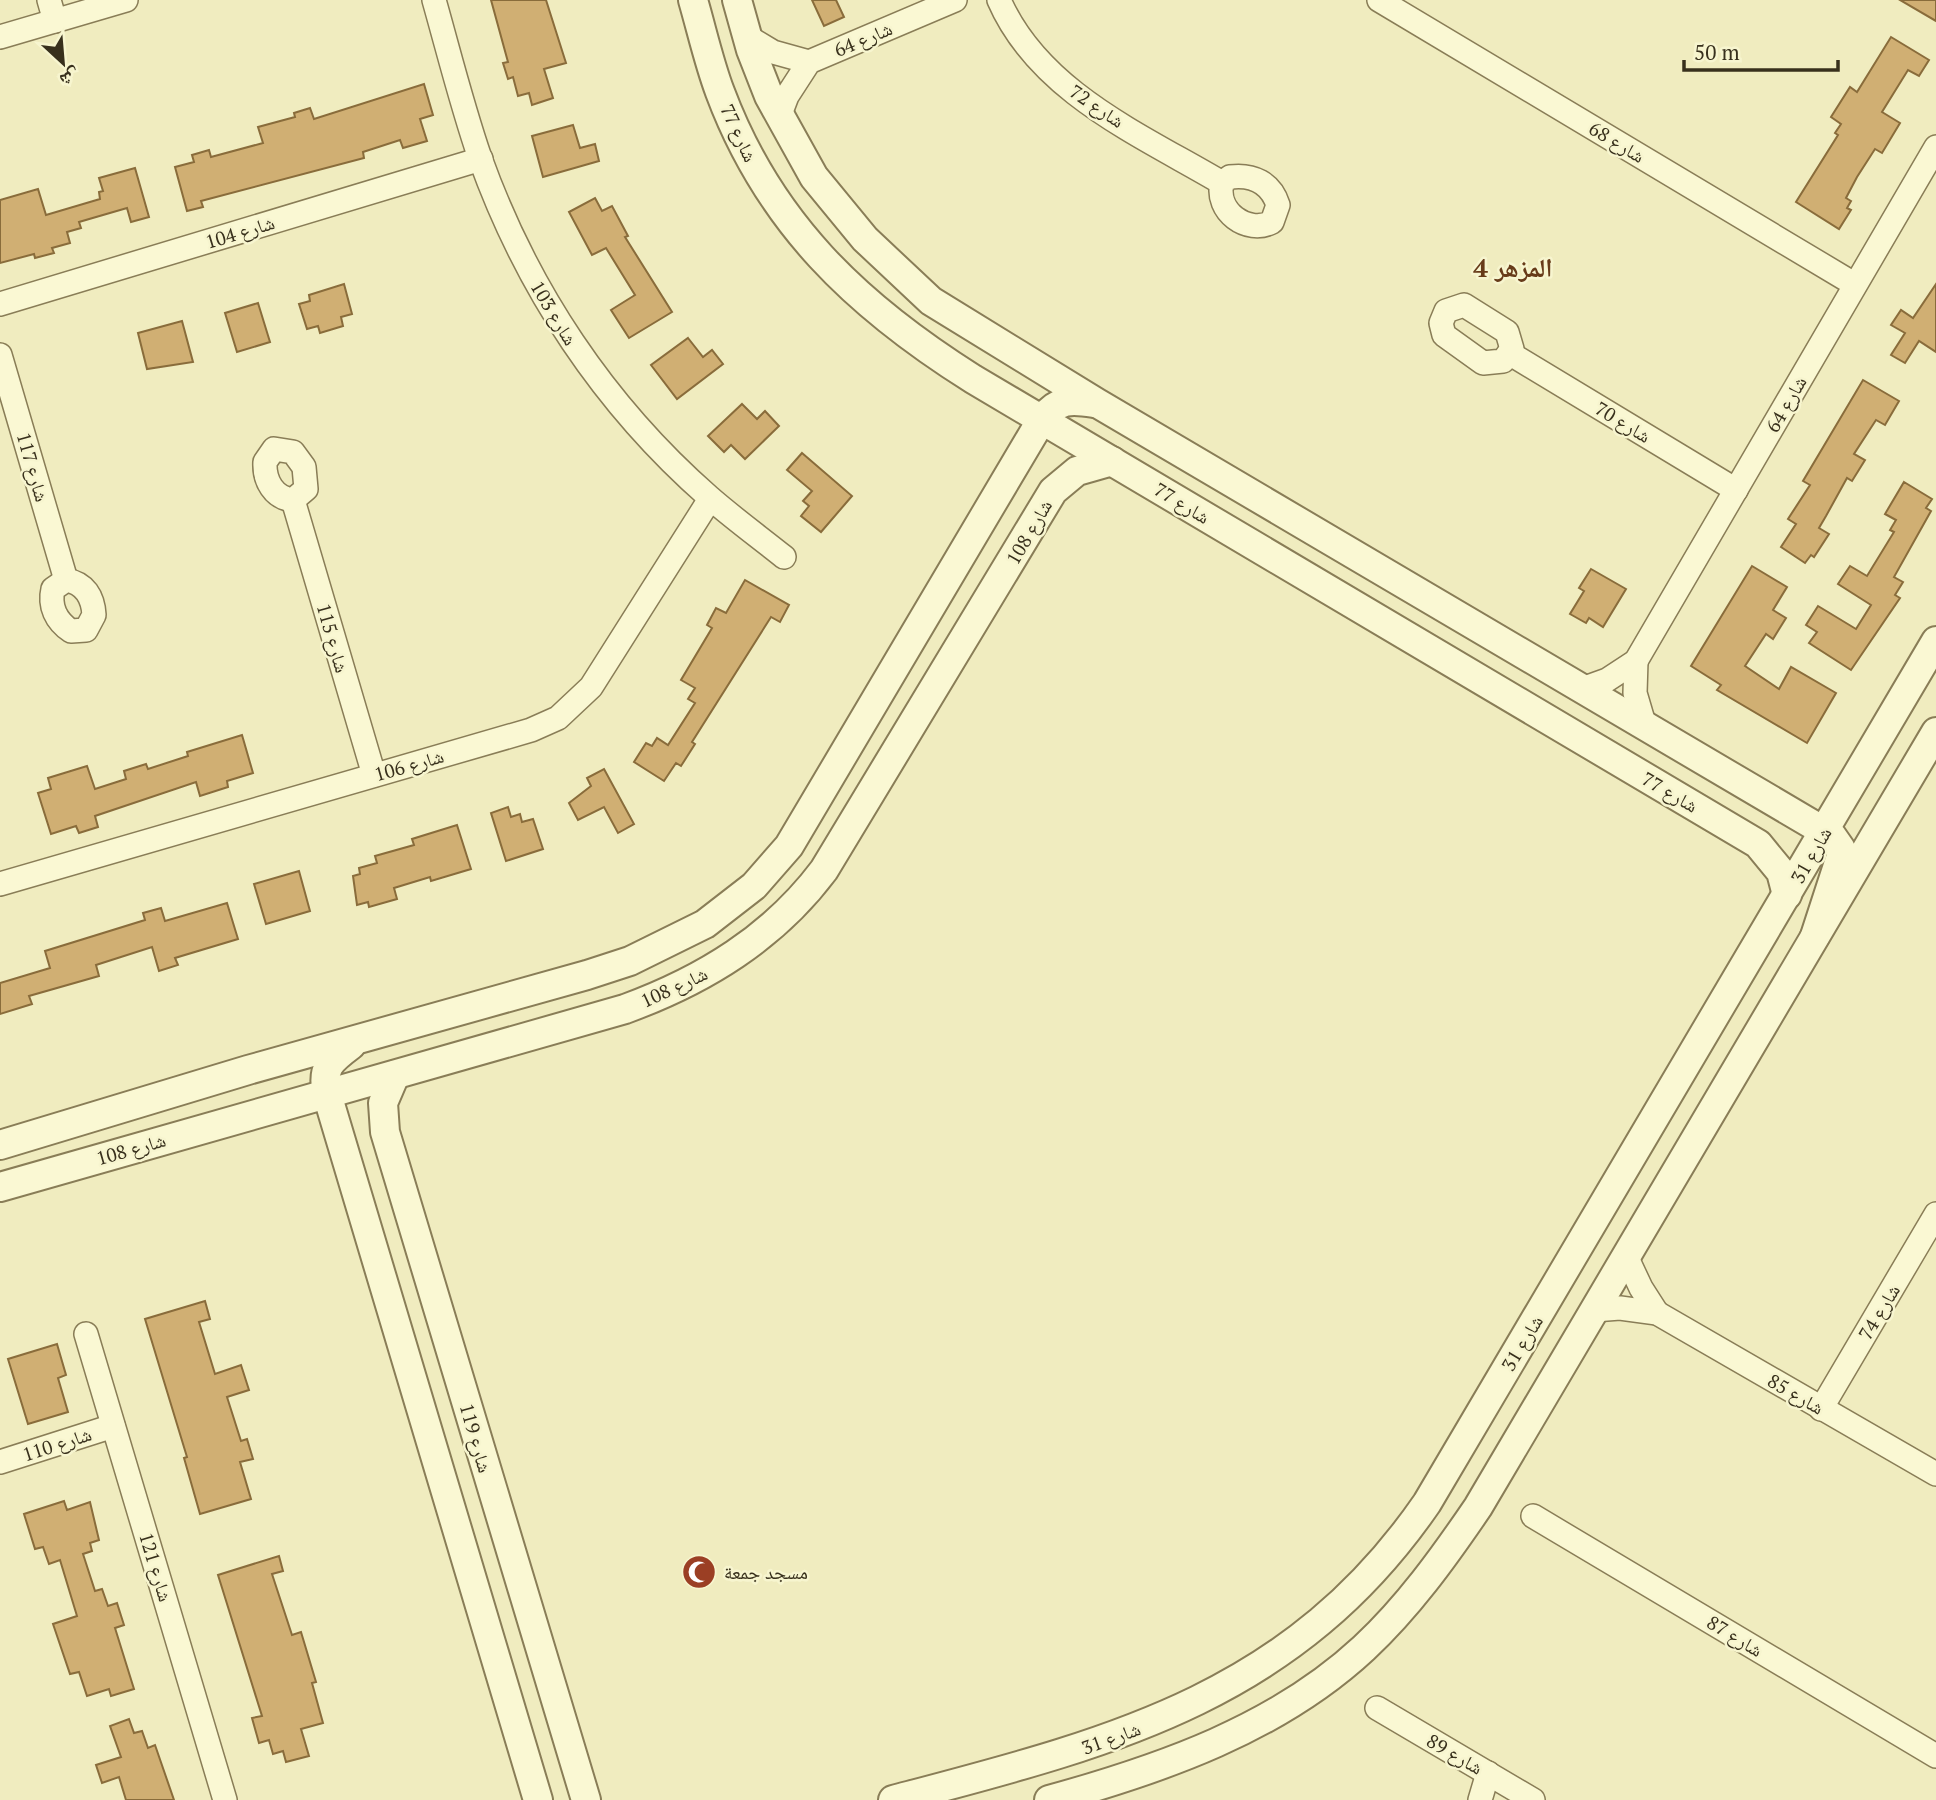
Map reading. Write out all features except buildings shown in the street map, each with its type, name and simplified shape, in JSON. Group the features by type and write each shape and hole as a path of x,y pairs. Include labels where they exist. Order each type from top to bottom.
{"street":[{"path":"0,37 52,10 126,0"},
{"name":"شارع 103","path":"434,0 481,159 528,269 575,348 631,418 710,499 784,557"},
{"name":"شارع 77","path":"693,0 730,116 755,169 798,233 846,285 897,327 934,354 1042,419 1758,844 1781,872 1787,895"},
{"path":"737,0 748,37 779,117 814,177 865,239 931,301 1097,403 1825,831 1838,842 1841,856 1815,936"},
{"name":"شارع 64","path":"779,117 787,96 809,62 955,0"},
{"name":"شارع 72","path":"999,0 1026,46 1054,75 1094,107 1222,183"},
{"name":"شارع 68","path":"1379,0 1854,284"},
{"name":"شارع 64","path":"748,37 773,52 809,62"},
{"name":"شارع 64","path":"1582,689 1607,680 1636,662 1936,147"},
{"name":"شارع 104","path":"0,304 481,159"},
{"name":"شارع 70","path":"1509,354 1736,490"},
{"name":"شارع 117","path":"0,355 66,580"},
{"path":"0,1145 587,975 631,961 705,923 754,886 789,846 1042,419 1055,405 1065,400 1097,403"},
{"name":"شارع 108","path":"0,1187 625,1009 680,987 742,950 770,929 810,889 1053,491 1077,471 1112,461"},
{"name":"شارع 106","path":"0,884 531,730 570,709 591,687 710,499"},
{"name":"شارع 115","path":"293,500 374,775"},
{"path":"1384,624 1446,645 1464,638 1472,625"},
{"name":"شارع 31","path":"893,1800 1100,1742 1198,1702 1282,1653 1339,1607 1387,1557 1427,1503 1936,641"},
{"path":"1636,662 1635,693 1645,727"},
{"path":"891,677 911,678 918,689 908,732"},
{"path":"1049,1800 1159,1767 1239,1731 1292,1703 1364,1648 1422,1586 1478,1507 1936,732"},
{"path":"359,1039 327,1064 324,1076 327,1094 538,1800"},
{"name":"شارع 119","path":"395,1075 383,1103 385,1132 586,1800"},
{"name":"شارع 74","path":"1821,1409 1936,1214"},
{"name":"شارع 85","path":"1626,1256 1641,1288 1657,1313"},
{"name":"شارع 85","path":"1594,1310 1620,1308 1657,1313 1936,1474"},
{"name":"شارع 121","path":"86,1334 225,1800"},
{"path":"416,1391 420,1377 426,1371 440,1376 481,1455"},
{"name":"شارع 110","path":"0,1462 113,1426"},
{"name":"شارع 87","path":"1533,1516 1936,1756"},
{"name":"شارع 89","path":"1377,1708 1488,1773 1523,1798"},
{"path":"974,1800 978,1789 986,1784 1076,1758 1100,1742"},
{"path":"1480,1800 1488,1773"}],"place":[{"name":"مسجد جمعة","path":"699,1572"}],"district":[{"name":"المزهر 4","path":"1513,268"}]}
